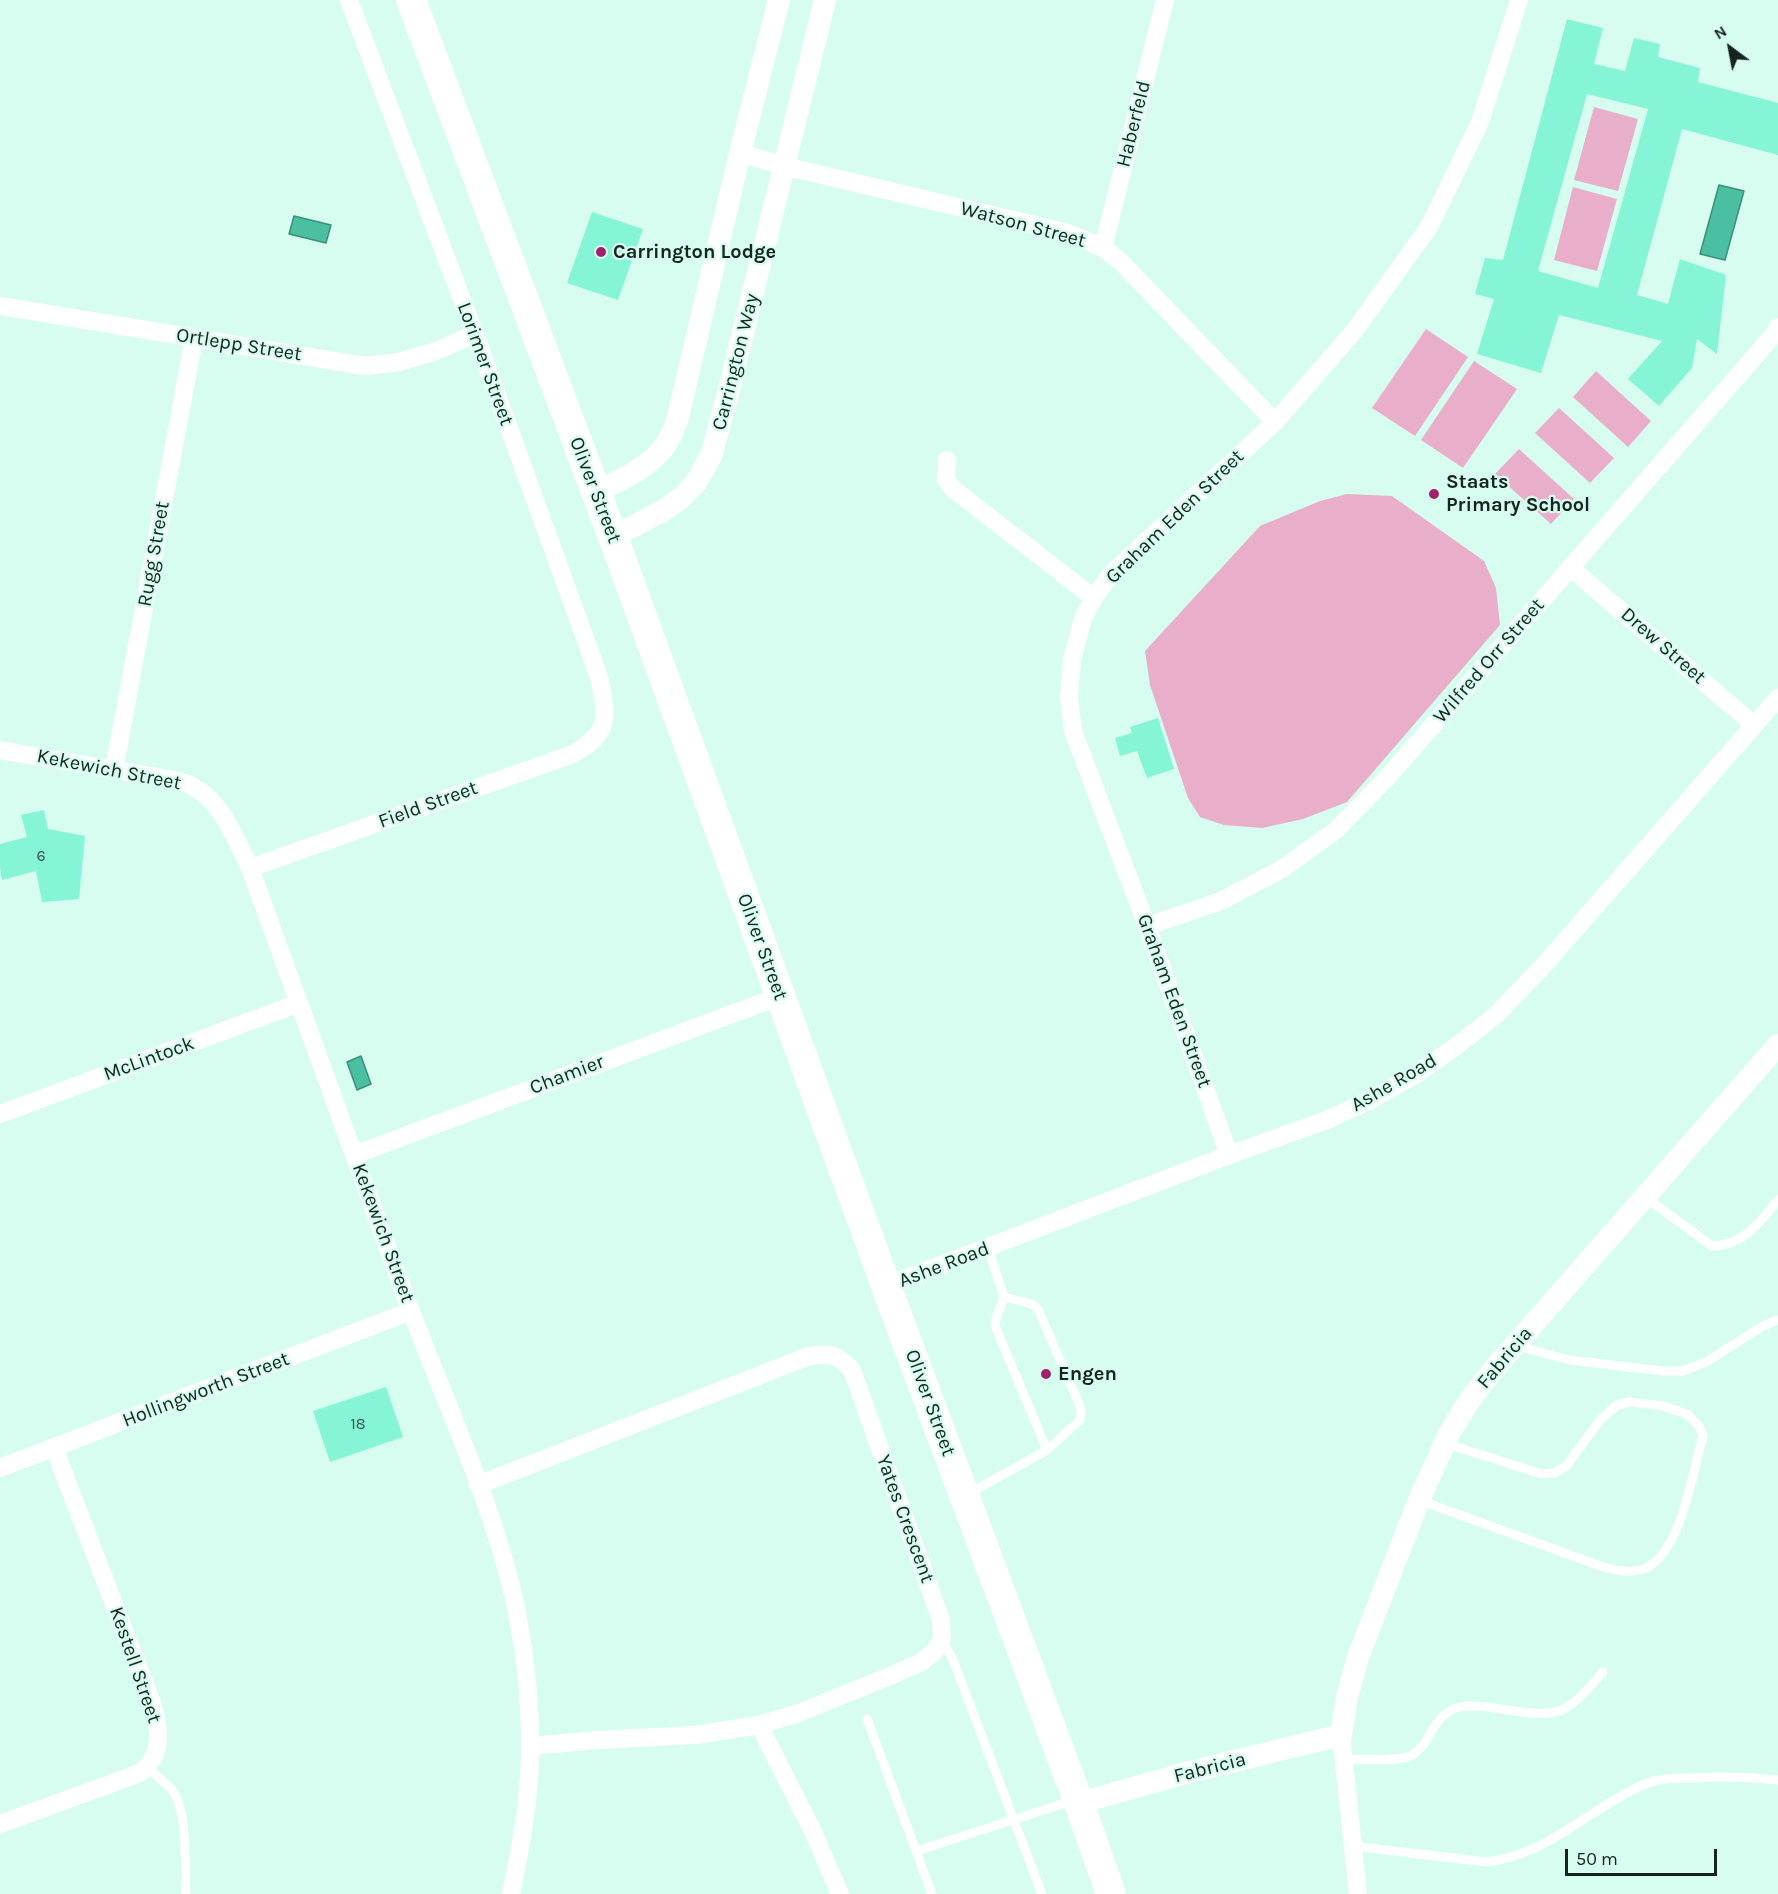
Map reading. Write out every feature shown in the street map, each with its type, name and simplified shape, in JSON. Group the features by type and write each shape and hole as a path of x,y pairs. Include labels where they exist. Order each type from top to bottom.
{"highway":[{"name":"Oliver Street","path":"411,0 613,537 1111,1894"}],"street":[{"name":"Lorimer Street","path":"349,0 475,334 599,677 606,718 600,732"},
{"path":"595,492 631,476 647,465 666,445 677,421 740,153 779,0"},
{"name":"Carrington Way","path":"613,537 664,510 682,497 695,484 711,456 825,0"},
{"name":"Haberfeld","path":"1102,248 1165,0"},
{"name":"Graham Eden Street","path":"1229,1155 1147,926 1073,730 1069,698 1072,660 1083,618 1112,573 1275,422 1354,330 1429,227 1480,122 1519,0"},
{"name":"Watson Street","path":"740,153 784,166 1068,233 1102,248 1120,261 1275,422"},
{"name":"Ortlepp Street","path":"0,306 365,366 399,362 436,351 475,334"},
{"name":"Wilfred Orr Street","path":"1147,926 1221,901 1282,869 1336,830 1385,780 1770,339 1778,327"},
{"name":"Rugg Street","path":"114,770 194,338"},
{"path":"946,460 946,479 953,489 1094,598"},
{"name":"Drew Street","path":"1571,568 1754,725"},
{"name":"Ashe Road","path":"886,1286 1327,1120 1415,1075 1496,1015 1543,966 1778,698"},
{"name":"Field Street","path":"250,868 573,754 588,746 600,732"},
{"name":"Kekewich Street","path":"0,750 174,780 192,786 211,800 222,814 250,868 411,1311 478,1485 504,1564 519,1624 527,1679 530,1746 526,1806 510,1894"},
{"name":"Chamier","path":"354,1155 780,996"},
{"name":"McLintock","path":"0,1114 299,1003"},
{"name":"Fabricia","path":"1358,1894 1341,1735 1347,1697 1358,1657 1419,1500 1444,1443 1469,1401 1515,1346 1776,1052"},
{"name":"Hollingworth Street","path":"0,1468 411,1311"},
{"name":"Yates Crescent","path":"478,1485 810,1356 827,1354 834,1356 842,1359 852,1370 941,1620 942,1639"},
{"name":"Kestell Street","path":"54,1448 155,1713 157,1750 147,1767"},
{"path":"530,1746 696,1735 759,1725 796,1714 921,1662 934,1653 942,1639"},
{"path":"759,1725 814,1834 840,1894"},
{"name":"Fabricia","path":"1078,1801 1341,1735"},
{"path":"0,1824 127,1779 147,1767"}],"lane":[{"path":"1645,1197 1712,1246 1737,1241 1756,1227 1778,1200"},
{"path":"988,1248 1004,1297 995,1326 1047,1450"},
{"path":"964,1496 1047,1450 1080,1420 1081,1411 1038,1309 1032,1304 1004,1297"},
{"path":"1515,1346 1570,1360 1662,1371 1683,1371 1706,1362 1763,1326 1778,1320"},
{"path":"1419,1500 1603,1567 1624,1571 1640,1570 1654,1564 1664,1554 1675,1536 1702,1436 1700,1426 1687,1414 1663,1406 1630,1402 1617,1405 1605,1414 1566,1466 1554,1473 1542,1474 1444,1443"},
{"path":"942,1639 953,1660 1042,1894"},
{"path":"1344,1759 1408,1757 1420,1748 1441,1717 1460,1707 1481,1706 1539,1715 1552,1714 1570,1706 1580,1698 1603,1672"},
{"path":"867,1719 932,1894"},
{"path":"147,1767 172,1791 176,1798 183,1822 186,1894"},
{"path":"1353,1846 1486,1862 1502,1861 1521,1855 1551,1839 1630,1791 1648,1783 1668,1779 1713,1777 1778,1780"},
{"path":"917,1851 1013,1818 1078,1801"}],"shaded area":[{"path":"1594,107 1638,119 1618,191 1574,180"},
{"path":"1719,185 1744,191 1725,260 1700,254"},
{"path":"1573,187 1617,199 1597,271 1554,260"},
{"path":"294,216 331,225 326,243 289,234"},
{"path":"1426,329 1468,357 1415,436 1372,408"},
{"path":"1474,361 1517,389 1463,468 1421,440"},
{"path":"1596,371 1651,421 1628,447 1573,397"},
{"path":"1559,408 1614,458 1590,483 1535,433"},
{"path":"1519,449 1574,499 1551,524 1495,474"},
{"path":"1347,494 1392,496 1484,561 1496,588 1500,625 1347,802 1303,819 1262,828 1224,825 1200,817 1188,798 1150,685 1145,651 1260,526 1320,501"},
{"path":"361,1056 371,1084 357,1090 347,1062"}],"building":[{"path":"1567,19 1603,28 1594,64 1625,71 1634,38 1660,44 1658,57 1700,68 1698,82 1778,103 1778,155 1682,129 1637,295 1668,304 1680,259 1726,275 1717,354 1697,339 1692,368 1659,406 1628,379 1662,341 1559,315 1541,373 1477,354 1494,299 1475,294 1485,258 1503,260","holes":["1587,94 1648,109 1598,288 1538,271"]},
{"path":"592,212 643,229 618,300 567,283"},
{"path":"1158,718 1174,769 1147,778 1137,751 1120,756 1115,738 1132,733 1130,727"},
{"path":"44,810 48,829 85,836 79,899 42,902 36,871 2,880 0,844 27,837 21,815"},
{"path":"386,1387 403,1437 330,1462 313,1411"}],"place":[{"name":"Carrington Lodge","path":"601,252"},
{"name":"Staats Primary School","path":"1434,494"},
{"name":"Engen","path":"1046,1374"}]}
